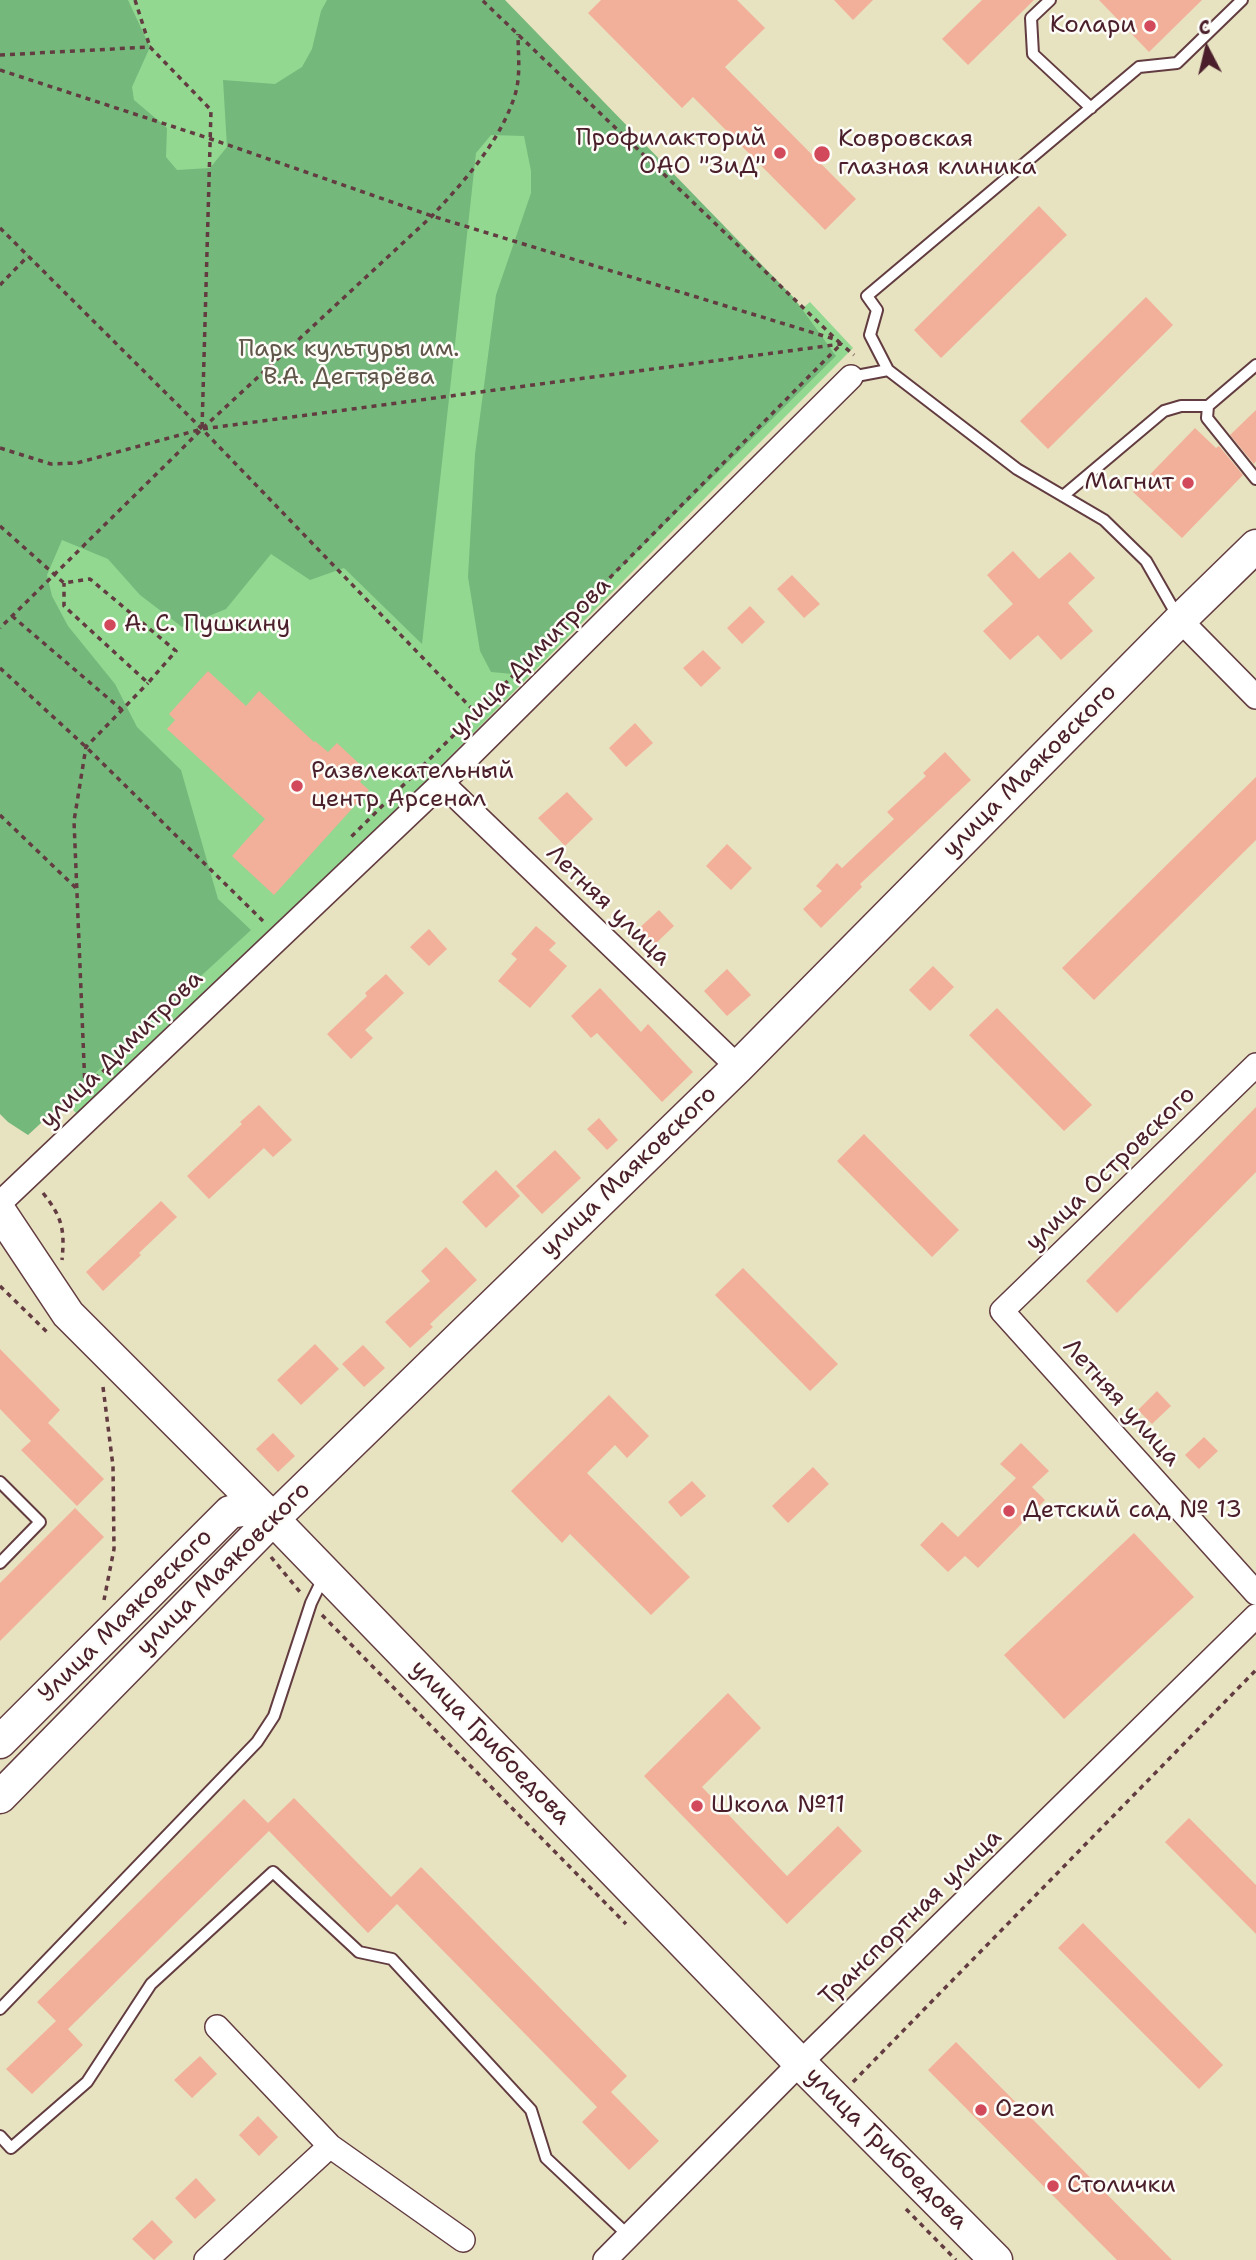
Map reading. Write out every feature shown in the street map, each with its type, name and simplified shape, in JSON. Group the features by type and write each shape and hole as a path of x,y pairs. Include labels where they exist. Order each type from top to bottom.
{"street":[{"name":"улица Димитрова","path":"0,1203 442,783 851,377"},
{"name":"улица Маяковского","path":"0,1797 263,1521 738,1067 1256,546"},
{"path":"1180,620 1256,697"},
{"name":"Летняя улица","path":"442,783 738,1067"},
{"name":"улица Островского","path":"1002,1311 1256,1065"},
{"name":"улица Грибоедова","path":"0,1212 68,1314 263,1521 326,1573 800,2063 996,2260"},
{"name":"Летняя улица","path":"1002,1311 1256,1593"},
{"name":"Улица Маяковского","path":"0,1742 230,1512 263,1521"},
{"name":"Транспортная улица","path":"605,2260 800,2063 1256,1616"},
{"path":"217,2027 330,2146 463,2240"},
{"path":"206,2260 330,2146"}],"lane":[{"path":"1050,0 1031,18 1033,54 1091,108"},
{"path":"1180,620 1146,561 1104,520 1017,469 888,370 870,335 877,310 867,296 1139,67 1177,63 1242,0"},
{"path":"1063,496 1164,411 1181,406 1208,406 1256,365"},
{"path":"851,377 888,370"},
{"path":"1208,406 1207,418 1256,479"},
{"path":"0,1482 40,1522 0,1563"},
{"path":"0,2008 257,1742 274,1716 311,1603 326,1573"},
{"path":"0,2136 11,2148 87,2082 151,1984 273,1872 359,1952 392,1959 531,2110 546,2158 629,2236"}],"path":[{"path":"135,0 150,47 211,110 202,429"},
{"path":"482,0 874,372"},
{"path":"0,628 202,429 432,216 467,178 492,143 516,93 518,34"},
{"path":"0,55 150,47"},
{"path":"0,70 211,139 432,216 840,342"},
{"path":"0,228 202,429 476,713"},
{"path":"0,285 28,256"},
{"path":"0,448 51,464 77,463 202,429 840,342"},
{"path":"349,839 840,342"},
{"path":"0,526 64,583 90,579 176,650 86,747 75,806 85,1088"},
{"path":"64,583 64,606 148,683"},
{"path":"12,616 122,710"},
{"path":"0,668 86,747 265,923 274,914"},
{"path":"0,816 77,890"},
{"path":"29,1176 58,1212 64,1239 62,1263"},
{"path":"103,1387 113,1466 114,1549 102,1610 112,1601"},
{"path":"263,1521 292,1584 635,1932"},
{"path":"837,2098 1256,1670"}],"green space":[{"name":"Парк культуры им. В.А. Дегтярёва","path":"0,0 491,0 790,319 810,302 853,348 420,787 81,1118 0,1036"},
{"name":"Парк культуры им. В.А. Дегтярёва","path":"0,0 128,0 150,47 132,87 134,100 167,128 166,157 177,170 210,168 227,147 223,80 275,84 302,67 312,49 321,11 327,0 505,0 794,298 836,356 513,674 491,672 480,651 468,577 475,454 496,295 531,193 531,171 524,136 491,135 476,153 422,644 344,568 310,580 271,554 226,609 182,627 140,595 108,559 62,540 47,575 52,596 68,626 115,684 137,727 181,770 218,899 251,930 28,1135 0,1114"}],"building":[{"name":"Профилакторий ОАО \"ЗиД\"","path":"601,0 737,0 765,28 725,67 856,199 825,230 693,97 682,108 588,13"},
{"path":"834,0 873,0 853,20"},
{"path":"982,0 1034,0 968,65 942,39"},
{"name":"Колари","path":"1099,0 1202,0 1149,52"},
{"path":"1039,206 1067,235 941,358 914,330"},
{"path":"1146,297 1173,325 1048,449 1020,421"},
{"path":"1256,410 1256,461 1254,464 1230,435"},
{"name":"Магнит","path":"1195,428 1216,448 1219,446 1243,475 1182,538 1133,492"},
{"path":"1013,551 1039,579 1070,552 1095,578 1068,603 1093,631 1061,660 1038,635 1010,660 983,631 1013,604 987,575"},
{"path":"792,575 820,604 804,618 777,589"},
{"path":"750,606 765,622 742,644 727,628"},
{"path":"703,650 721,668 701,687 683,668"},
{"name":"Развлекательный центр Арсенал","path":"208,671 246,706 259,691 314,742 328,752 337,743 368,772 360,782 369,790 274,895 232,856 265,819 167,729 175,720 169,714"},
{"path":"635,723 653,743 626,767 609,748"},
{"path":"945,752 971,780 860,884 862,887 821,928 803,909 822,891 816,886 837,863 842,868 894,819 887,812 926,776 923,773"},
{"path":"1256,777 1256,840 1094,1000 1062,968"},
{"path":"567,792 593,819 565,846 538,818"},
{"path":"727,844 752,868 731,890 706,866"},
{"path":"659,910 674,926 653,946 637,930"},
{"path":"536,926 556,943 549,950 567,966 530,1008 498,981 517,959 511,954"},
{"path":"429,929 447,949 429,966 410,947"},
{"path":"933,966 954,987 930,1011 909,990"},
{"path":"727,969 751,995 727,1016 704,991"},
{"path":"386,974 404,993 365,1030 373,1038 351,1059 327,1034"},
{"path":"600,988 641,1032 648,1024 693,1072 662,1102 597,1033 591,1038 571,1016"},
{"path":"997,1008 1092,1105 1064,1131 969,1035"},
{"path":"259,1105 292,1140 273,1157 264,1148 209,1199 187,1176"},
{"path":"1256,1107 1256,1172 1117,1313 1086,1281"},
{"path":"599,1118 618,1140 607,1150 587,1129"},
{"path":"864,1134 959,1230 932,1257 837,1161"},
{"path":"555,1150 581,1178 542,1214 516,1186"},
{"path":"496,1170 520,1196 486,1228 462,1202"},
{"path":"161,1201 177,1217 103,1291 86,1272"},
{"path":"446,1247 477,1280 430,1324 433,1327 410,1348 385,1322 430,1281 421,1271"},
{"path":"743,1268 838,1364 810,1391 715,1295"},
{"path":"315,1344 339,1369 301,1405 277,1380"},
{"path":"363,1345 385,1368 364,1387 342,1364"},
{"path":"0,1349 60,1410 48,1423 104,1479 77,1506 21,1450 31,1441 0,1409"},
{"path":"1157,1391 1171,1406 1152,1424 1138,1410"},
{"path":"609,1395 649,1436 627,1458 615,1445 587,1473 690,1577 651,1615 570,1534 562,1543 511,1491"},
{"path":"273,1433 295,1456 278,1472 256,1449"},
{"path":"1204,1437 1218,1451 1199,1469 1185,1455"},
{"name":"Детский сад № 13","path":"1021,1443 1049,1471 1032,1487 1045,1500 978,1568 965,1556 948,1572 920,1545 942,1522 958,1537 1016,1478 1000,1464"},
{"path":"813,1467 829,1484 788,1523 772,1506"},
{"path":"692,1481 706,1496 681,1517 668,1502"},
{"path":"75,1508 104,1537 0,1641 0,1583"},
{"path":"1134,1533 1194,1597 1064,1719 1004,1655"},
{"name":"Школа №11","path":"728,1693 761,1728 702,1787 787,1876 838,1826 862,1851 787,1924 644,1776"},
{"path":"294,1798 391,1897 421,1867 627,2076 611,2092 659,2141 629,2170 582,2122 597,2107 397,1904 368,1933 269,1831 68,2029 83,2045 32,2094 6,2069 56,2021 37,2002 244,1799 268,1823"},
{"path":"1189,1818 1256,1885 1256,1934 1165,1842"},
{"path":"1083,1923 1223,2065 1199,2089 1058,1948"},
{"path":"956,2042 1172,2260 1117,2260 928,2070"},
{"path":"200,2056 217,2074 192,2098 174,2080"},
{"path":"258,2116 278,2137 259,2156 239,2135"},
{"path":"196,2178 216,2200 195,2219 175,2198"},
{"path":"152,2220 173,2242 154,2260 132,2239"}],"place":[{"name":"Колари","path":"1150,26"},
{"name":"Профилакторий ОАО \"ЗиД\"","path":"780,153"},
{"name":"Ковровская глазная клиника","path":"822,154"},
{"name":"Магнит","path":"1188,483"},
{"name":"А. С. Пушкину","path":"110,625"},
{"name":"Развлекательный центр Арсенал","path":"297,786"},
{"name":"Детский сад № 13","path":"1009,1511"},
{"name":"Школа №11","path":"697,1806"},
{"name":"Ozon","path":"981,2110"},
{"name":"Столички","path":"1053,2186"}]}
